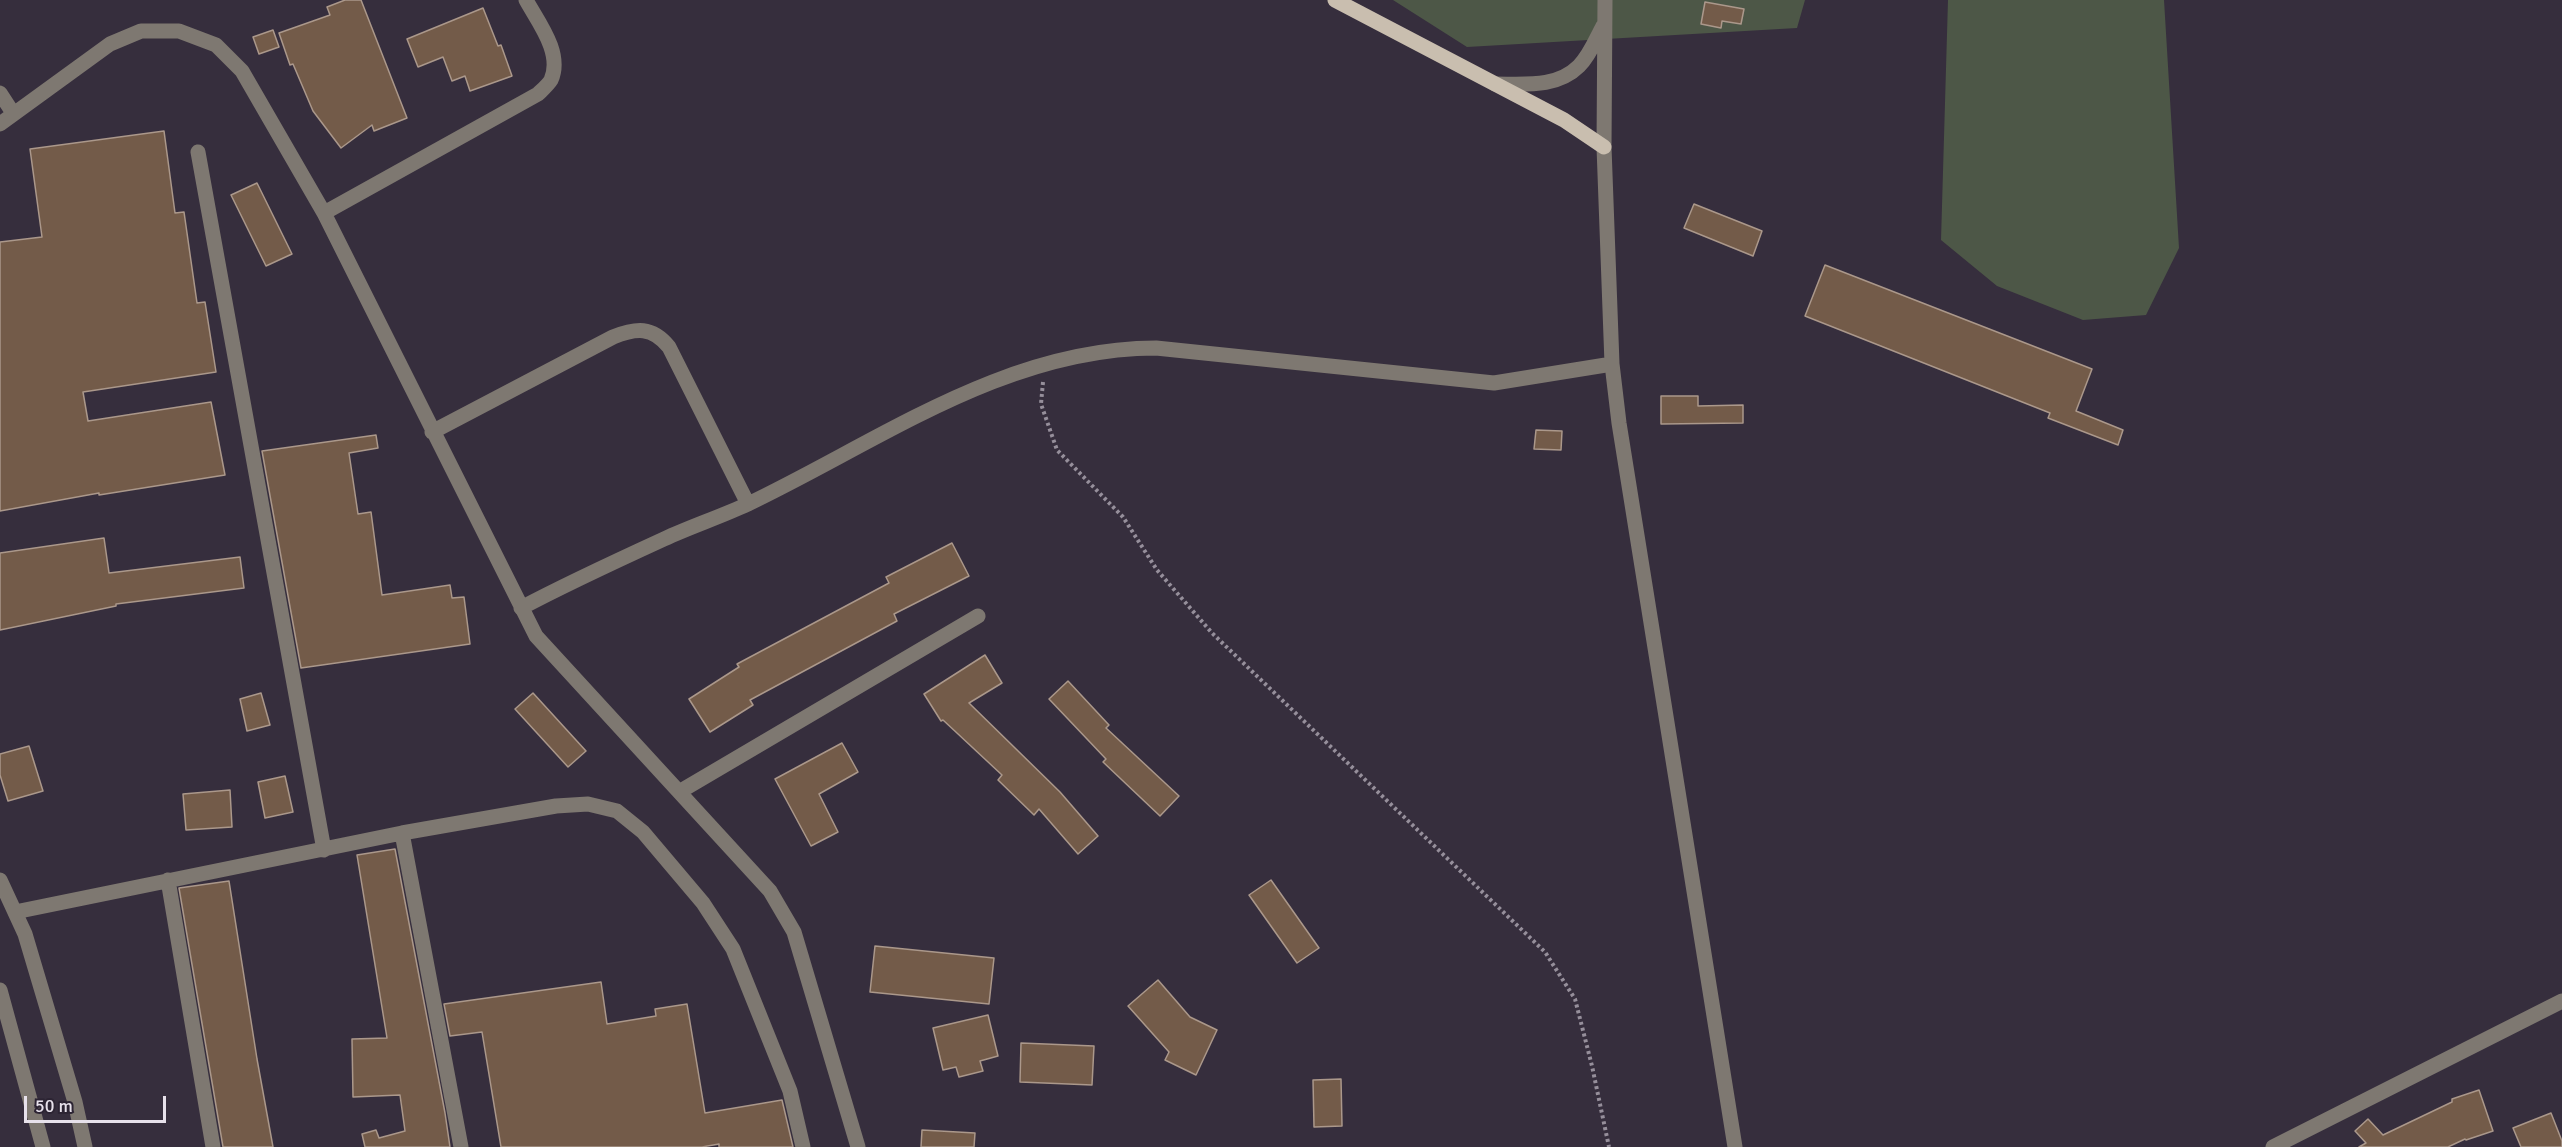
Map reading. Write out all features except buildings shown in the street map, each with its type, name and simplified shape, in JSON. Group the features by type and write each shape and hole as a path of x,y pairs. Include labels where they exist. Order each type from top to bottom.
{"main road":[{"path":"1335,0 1564,120 1604,147"}],"street":[{"path":"324,213 538,94 551,80 554,65 552,47 526,0"},
{"path":"1605,0 1604,147 1612,364 1619,423 1735,1147"},
{"path":"1496,84 1548,83 1564,76 1579,66 1589,53 1605,23"},
{"path":"0,124 110,44 141,31 179,31 216,45 242,71 324,213 536,636 770,891 794,932 858,1147"},
{"path":"0,93 13,113"},
{"path":"198,152 324,850"},
{"path":"432,432 613,337 631,330 648,331 661,337 669,347 748,504"},
{"path":"521,608 665,538 748,504 955,397 1043,366 1110,350 1156,348 1494,383 1612,364"},
{"path":"679,792 978,616"},
{"path":"15,912 402,834 556,806 588,804 617,811 643,832 703,903 733,949 790,1090 803,1147"},
{"path":"402,834 461,1147"},
{"path":"0,880 25,934 75,1101 85,1147"},
{"path":"168,880 213,1147"},
{"path":"0,990 43,1147"},
{"path":"2280,1146 2562,1001"}],"path":[{"path":"1043,366 1041,404 1057,450 1123,517 1157,570 1212,633 1545,952 1575,999 1592,1066 1608,1147"}],"green space":[{"path":"1393,0 1805,0 1797,28 1467,47"},
{"path":"1948,0 2164,0 2179,248 2146,315 2083,320 1997,286 1941,240"}]}
